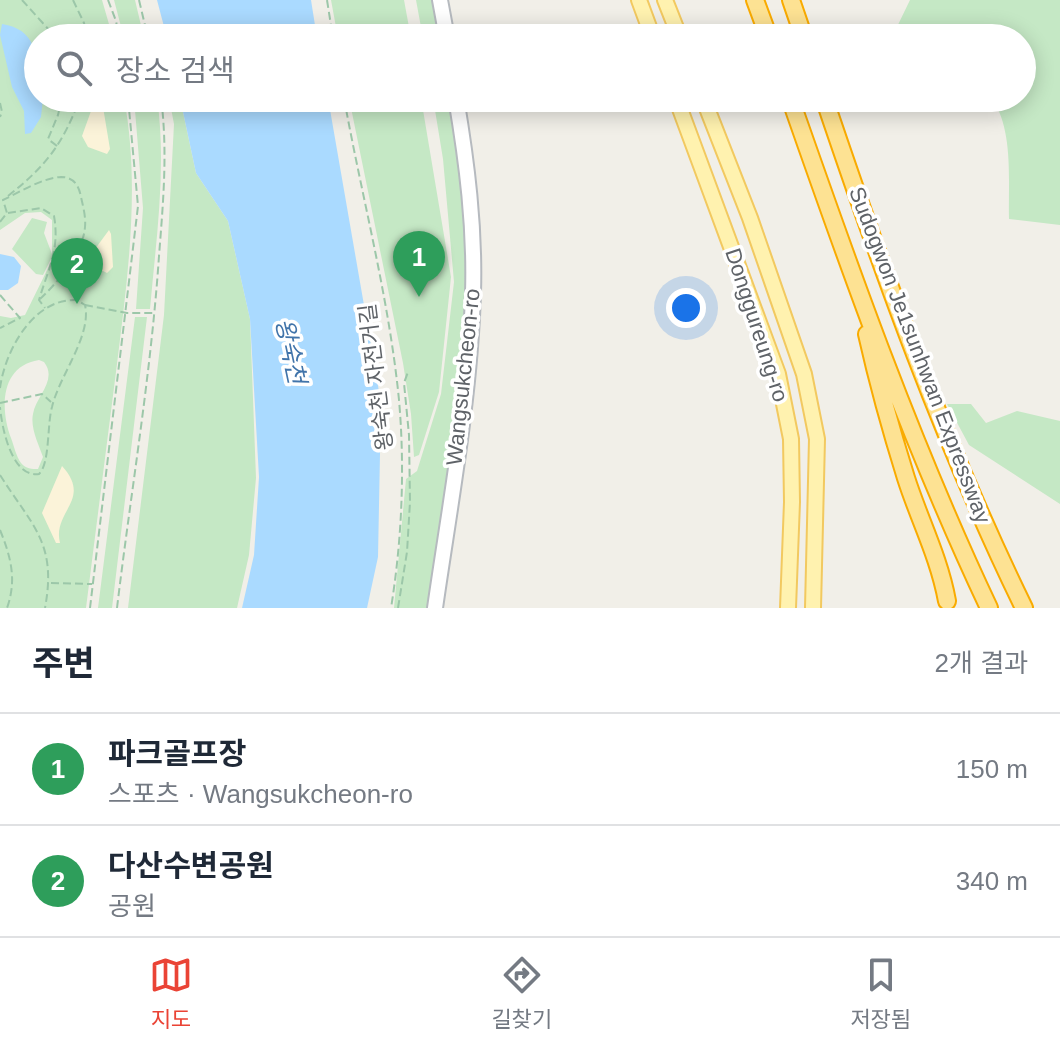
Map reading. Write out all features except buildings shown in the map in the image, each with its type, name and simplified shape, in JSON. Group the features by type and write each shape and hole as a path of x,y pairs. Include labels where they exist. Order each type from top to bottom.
{"highway":[{"path":"755,0 764,24"},
{"path":"791,0 799,24"},
{"name":"Sudogwon Je1sunhwan Expressway","path":"795,112 898,394 989,608"},
{"name":"Sudogwon Je1sunhwan Expressway","path":"829,112 887,279 927,382 1024,608"},
{"path":"856,282 879,385 907,480 936,557 947,601"}],"main road":[{"path":"639,0 648,24"},
{"path":"665,0 674,24"},
{"name":"Donggureung-ro","path":"681,112 778,374 791,439 788,608"},
{"name":"Donggureung-ro","path":"708,112 750,218 804,374 817,439 813,608"}],"street":[{"path":"440,0 444,24"},
{"name":"Wangsukcheon-ro","path":"435,608 470,355 473,290 468,172 458,112"}],"path":[{"path":"22,0 44,24"},
{"path":"73,0 84,24"},
{"path":"108,0 117,24"},
{"path":"139,0 145,24"},
{"path":"327,0 331,24"},
{"path":"0,103 0,117"},
{"path":"58,146 48,139 59,112"},
{"path":"2,200 35,175 58,146 74,112"},
{"path":"90,608 138,206 129,112"},
{"path":"117,608 155,313 164,185 163,112"},
{"name":"왕숙천 자전거길","path":"347,112 391,339 399,403 401,488 391,608"},
{"path":"2,200 54,178 69,178 79,186 85,217 83,238 68,265 39,300"},
{"path":"0,195 7,213"},
{"path":"0,222 7,213 41,208 54,216 57,233 55,257 39,300"},
{"path":"0,295 28,324"},
{"path":"39,300 47,309"},
{"path":"0,388 11,351 28,324 47,309 71,300 127,313 155,313"},
{"path":"53,403 42,394 0,405 3,425 20,468 36,476 44,471 46,465 47,432 53,403 86,321 85,305"},
{"path":"0,328 20,318"},
{"path":"398,608 407,552 410,502 404,383 408,372"},
{"path":"0,475 38,532 46,551 50,583 45,608"},
{"path":"0,530 13,576 7,608"},
{"path":"50,583 93,584"}],"green space":[{"path":"0,0 102,0 109,24 24,24 24,112 126,112 129,132 132,201 128,269 86,608 0,608 0,316 11,318 25,315 52,260 52,257 43,275 36,274 12,249 32,218 47,222 44,233 52,254 52,220 41,212 25,213 0,230","holes":["39,360 48,369 47,382 32,419 43,457 38,469 31,469 19,460 7,427 6,390 10,380 26,364"]},
{"path":"114,0 135,0 141,24 120,24"},
{"path":"331,0 404,0 408,24 335,24"},
{"path":"416,0 436,0 440,24 420,24"},
{"path":"910,0 1060,0 1060,225 1009,219 1007,141 999,112 1036,112 1036,24 898,24"},
{"path":"135,112 159,112 160,204 150,309 136,309 143,208"},
{"path":"172,112 183,112 196,173 228,221 250,319 256,478 249,555 237,608 128,608 164,315 174,124"},
{"path":"352,112 423,112 451,277 439,392 419,455 414,457 403,363"},
{"path":"435,112 455,112 464,163 470,269 467,345 430,608 394,608 406,479 417,471 441,394 454,282 443,159"},
{"path":"135,317 147,317 112,608 98,608"},
{"path":"947,404 971,404 986,423 1017,411 1060,421 1060,504 969,445"}],"sand":[{"path":"91,112 104,112 110,149 107,154 88,147 82,136"},
{"path":"109,230 113,267 107,273 89,269 87,260"},
{"path":"62,466 74,488 61,522 60,543 56,543 42,513"}],"water":[{"path":"157,0 311,0 315,24 163,24"},
{"path":"2,24 24,34 24,111 12,87 0,35"},
{"path":"24,112 42,112 31,133 25,134"},
{"name":"왕숙천","path":"183,112 330,112 381,403 378,557 367,608 242,608 254,555 259,477 250,319 228,221 196,173"},
{"path":"0,254 14,257 21,266 18,283 8,290 0,290"}],"place":[{"name":"파크골프장","path":"419,297"},
{"name":"다산수변공원","path":"77,304"}]}
